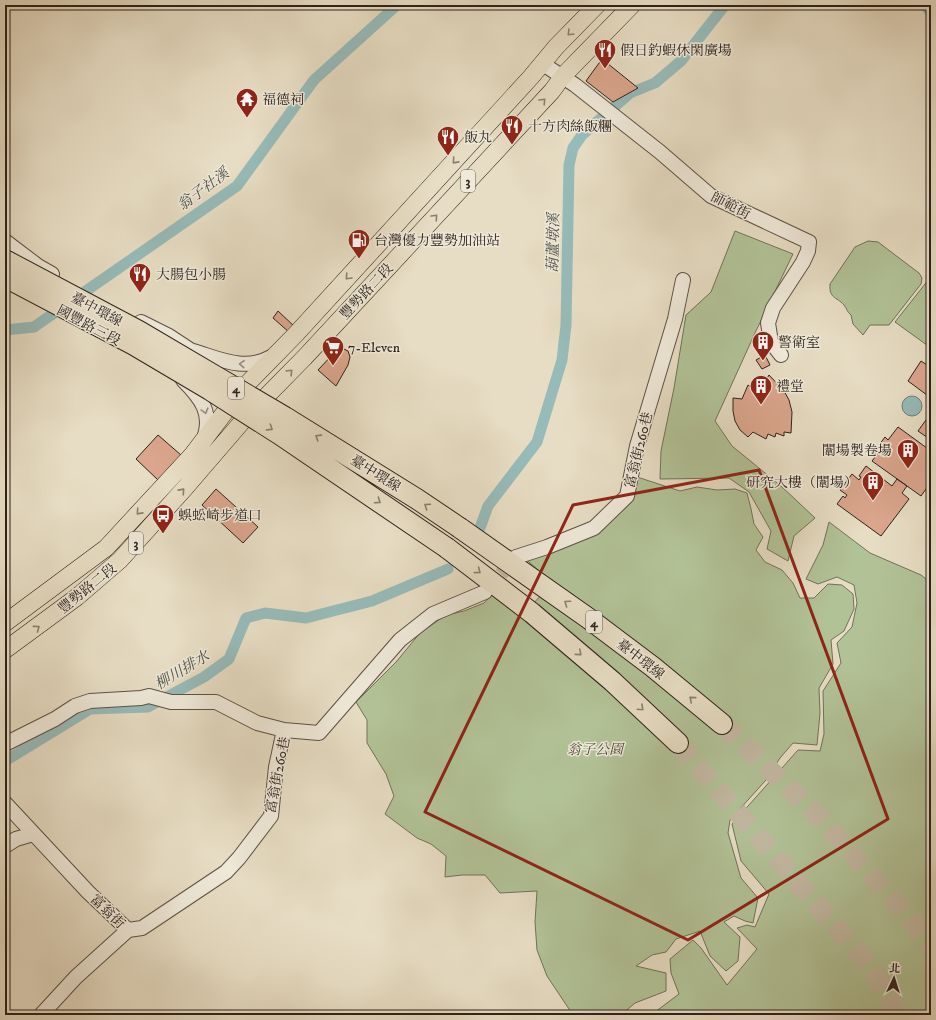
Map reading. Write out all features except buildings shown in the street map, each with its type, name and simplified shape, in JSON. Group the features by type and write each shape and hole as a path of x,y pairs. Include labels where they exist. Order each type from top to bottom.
{"highway":[{"name":"臺中環線","path":"5,259 139,331 279,413 417,499 588,618 653,667 722,724"},
{"name":"臺中環線","path":"5,278 134,345 210,390 279,434 447,548 532,612 612,681 678,743"}],"main road":[{"name":"豐勢路二段","path":"5,623 106,548 192,454 244,387 414,206 543,64 556,47 598,5"},
{"name":"豐勢路二段","path":"5,650 77,596 120,560 247,416 309,353 552,91 563,76 632,5"}],"street":[{"name":"師範街","path":"543,64 563,76 660,152 711,196 809,242 808,251 803,262 773,308 768,323 771,342 781,354"},
{"name":"國豐路三段","path":"5,241 38,266 169,336 244,387 265,398"},
{"name":"國豐路三段","path":"5,259 38,266"},
{"name":"國豐路三段","path":"5,278 173,370 247,416"},
{"name":"富翁街260巷","path":"516,557 547,547 594,528 627,496 637,446 675,318 683,280"},
{"name":"國豐路三段","path":"190,350 244,365 262,362 278,352"},
{"name":"國豐路三段","path":"173,370 197,394 204,405 207,425 202,441"},
{"name":"富翁街260巷","path":"128,930 142,928 226,872 239,858 271,816 276,767 284,730 319,734 400,640 433,614 485,592"},
{"path":"5,744 55,719 76,706 90,701 141,698 150,696 171,702 216,702 257,723 284,730"},
{"name":"富翁街","path":"5,803 88,892 128,930 76,977 41,1015"},
{"path":"5,846 16,839 33,834"}],"highlighted area":[{"path":"759,470 888,819 688,940 425,812 573,505"}],"green space":[{"path":"735,231 793,254 715,421 732,446 781,486 815,518 794,536 788,561 767,549 771,531 749,492 729,478 660,479 661,451 674,388 686,315 711,292"},
{"path":"868,241 878,242 919,273 922,278 921,284 889,325 870,325 863,335 853,324 851,315 844,305 832,295 830,284 855,247"},
{"path":"929,279 931,280 931,348 895,322"},
{"name":"翁子公園","path":"634,476 680,491 697,487 717,490 735,489 747,493 754,524 763,537 756,550 765,562 782,570 793,583 800,598 814,598 828,584 842,585 853,594 854,609 844,631 831,640 833,664 819,688 820,713 817,745 793,743 780,758 766,780 730,820 728,833 741,878 758,898 753,923 734,916 724,922 740,937 738,961 726,971 710,956 700,931 676,939 666,952 652,955 636,966 666,973 666,991 635,1003 621,1015 573,1015 547,976 537,950 535,922 537,891 500,893 485,875 445,877 446,856 431,844 417,838 385,814 394,796 386,774 367,743 367,720 356,702 396,662 420,633 446,615 464,611 484,603 496,590 523,614 553,583 522,556 592,535"},
{"path":"829,522 870,553 921,575 931,583 931,1015 651,1015 679,994 671,973 670,959 693,940 701,948 727,985 757,949 737,928 747,925 755,927 769,894 741,861 732,824 798,750 820,751 824,734 823,691 841,663 837,643 852,627 857,603 854,585 837,577 818,584 806,579 823,545"}],"water":[{"path":"912,396 919,399 922,406 919,413 912,416 905,413 902,406 905,399"}],"waterway":[{"name":"翁子社溪","path":"5,330 34,327 237,186 314,80 397,5"},
{"name":"葫蘆墩溪","path":"480,528 488,506 537,442 562,360 566,325 569,165 573,148 582,135 630,93 655,83 681,61 725,5"},
{"name":"翁子社溪","path":"925,5 931,13"},
{"name":"柳川排水","path":"5,761 90,709 148,707 204,677 229,659 246,618 265,613 306,618 372,601 448,569"}],"tunnel":[{"path":"487,590 516,557"},
{"path":"722,724 819,817 907,915 931,947"},
{"path":"678,743 872,969 899,1015"}],"place":[{"name":"假日釣蝦休閑廣場","path":"605,70"},
{"name":"福德祠","path":"247,118"},
{"name":"十方肉絲飯糰","path":"512,146"},
{"name":"飯丸","path":"448,156"},
{"name":"台灣優力豐勢加油站","path":"359,260"},
{"name":"大腸包小腸","path":"140,294"},
{"name":"警衛室","path":"763,362"},
{"name":"7-Eleven","path":"333,366"},
{"name":"禮堂","path":"761,406"},
{"name":"闈場製卷場","path":"908,470"},
{"name":"研究大樓（闈場）","path":"873,502"},
{"name":"蜈蚣崎步道口","path":"163,534"}]}
